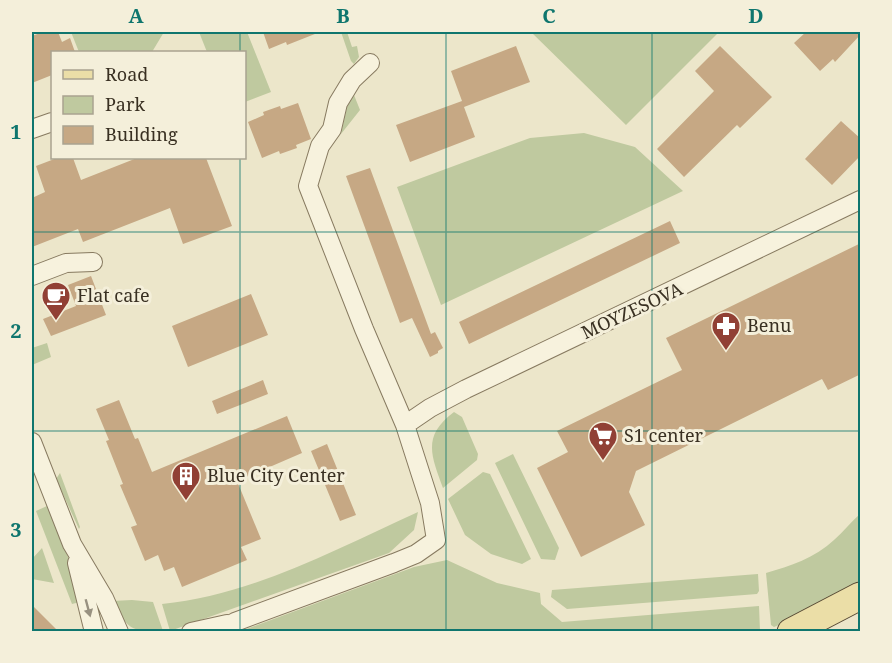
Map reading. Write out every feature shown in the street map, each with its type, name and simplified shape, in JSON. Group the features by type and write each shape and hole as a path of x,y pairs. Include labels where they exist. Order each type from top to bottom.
{"main road":[{"path":"791,632 861,596"}],"street":[{"path":"191,632 235,622 394,564 416,554 436,540 430,503 405,424 308,186 320,146 332,129 338,103 352,80 370,63"},
{"path":"32,129 51,122"},
{"name":"MOYZESOVA","path":"405,424 466,389 861,200"},
{"path":"32,276 66,263 93,262"},
{"path":"32,442 72,543 94,632"},
{"path":"72,543 104,598 119,632"},
{"path":"216,632 235,622"}],"green space":[{"path":"71,32 164,32 153,51 79,51"},
{"path":"199,32 247,32 271,92 246,102 246,51 207,51"},
{"path":"341,32 347,32 352,47 357,46 359,57 354,64 351,61"},
{"path":"531,32 719,32 626,125"},
{"path":"354,95 360,110 341,134 347,107"},
{"path":"584,133 635,147 683,191 441,305 397,187 530,138"},
{"path":"47,343 51,357 32,365 32,348"},
{"path":"454,412 462,417 478,454 477,460 443,488 433,456 433,438 437,429"},
{"path":"513,454 559,548 555,560 541,559 495,463"},
{"path":"483,472 490,474 531,559 522,564 491,554 465,535 448,499"},
{"path":"60,473 80,527 79,529 56,479"},
{"path":"47,506 70,562 80,602 72,604 36,511"},
{"path":"418,512 414,530 389,553 170,631 162,604 196,599 261,581 325,555"},
{"path":"860,514 860,582 796,618 774,627 771,625 766,573 819,552"},
{"path":"42,548 54,583 32,579 32,559"},
{"path":"447,560 497,583 540,593 541,604 562,622 759,606 760,631 241,631 414,567"},
{"path":"758,574 759,591 757,594 567,609 551,597 552,590"},
{"path":"112,601 153,602 163,631 131,627 122,618"}],"building":[{"path":"43,32 58,32 62,42 70,38 75,51 51,51 51,75 32,83 32,36"},
{"path":"263,32 320,32 287,45 286,42 269,49"},
{"path":"806,32 861,32 861,34 835,62 833,59 820,71 794,43"},
{"path":"516,46 530,82 464,107 475,137 410,162 396,125 462,101 451,71"},
{"path":"720,46 772,97 740,128 737,125 684,177 657,149 714,91 695,71"},
{"path":"298,103 311,139 296,145 297,148 280,154 279,151 262,158 248,122 264,115 263,112"},
{"path":"841,121 861,139 861,155 832,185 805,159"},
{"path":"54,159 73,159 81,180 134,159 206,159 232,226 183,244 170,208 83,242 78,229 32,247 32,198 45,192 36,166"},
{"path":"370,168 431,334 435,332 443,348 430,357 412,318 400,323 346,176"},
{"path":"670,221 680,243 469,344 459,322"},
{"path":"861,243 861,374 828,390 822,379 636,471 629,492 645,525 581,557 537,468 568,452 557,431 682,370 666,338"},
{"path":"91,276 106,315 51,336 43,319 76,306 68,285"},
{"path":"251,294 268,335 188,367 172,326"},
{"path":"263,380 268,394 217,414 212,401"},
{"name":"Blue City Center","path":"119,400 152,472 287,416 302,453 237,481 261,539 241,547 247,560 182,587 174,567 164,571 158,555 145,561 131,527 137,525 120,485 123,484 96,409"},
{"path":"327,444 356,515 340,521 311,451"},
{"path":"32,605 59,632 32,632"}],"place":[{"name":"Flat cafe","path":"56,322"},
{"name":"Benu","path":"726,352"},
{"name":"S1 center","path":"603,462"},
{"name":"Blue City Center","path":"186,502"}]}
